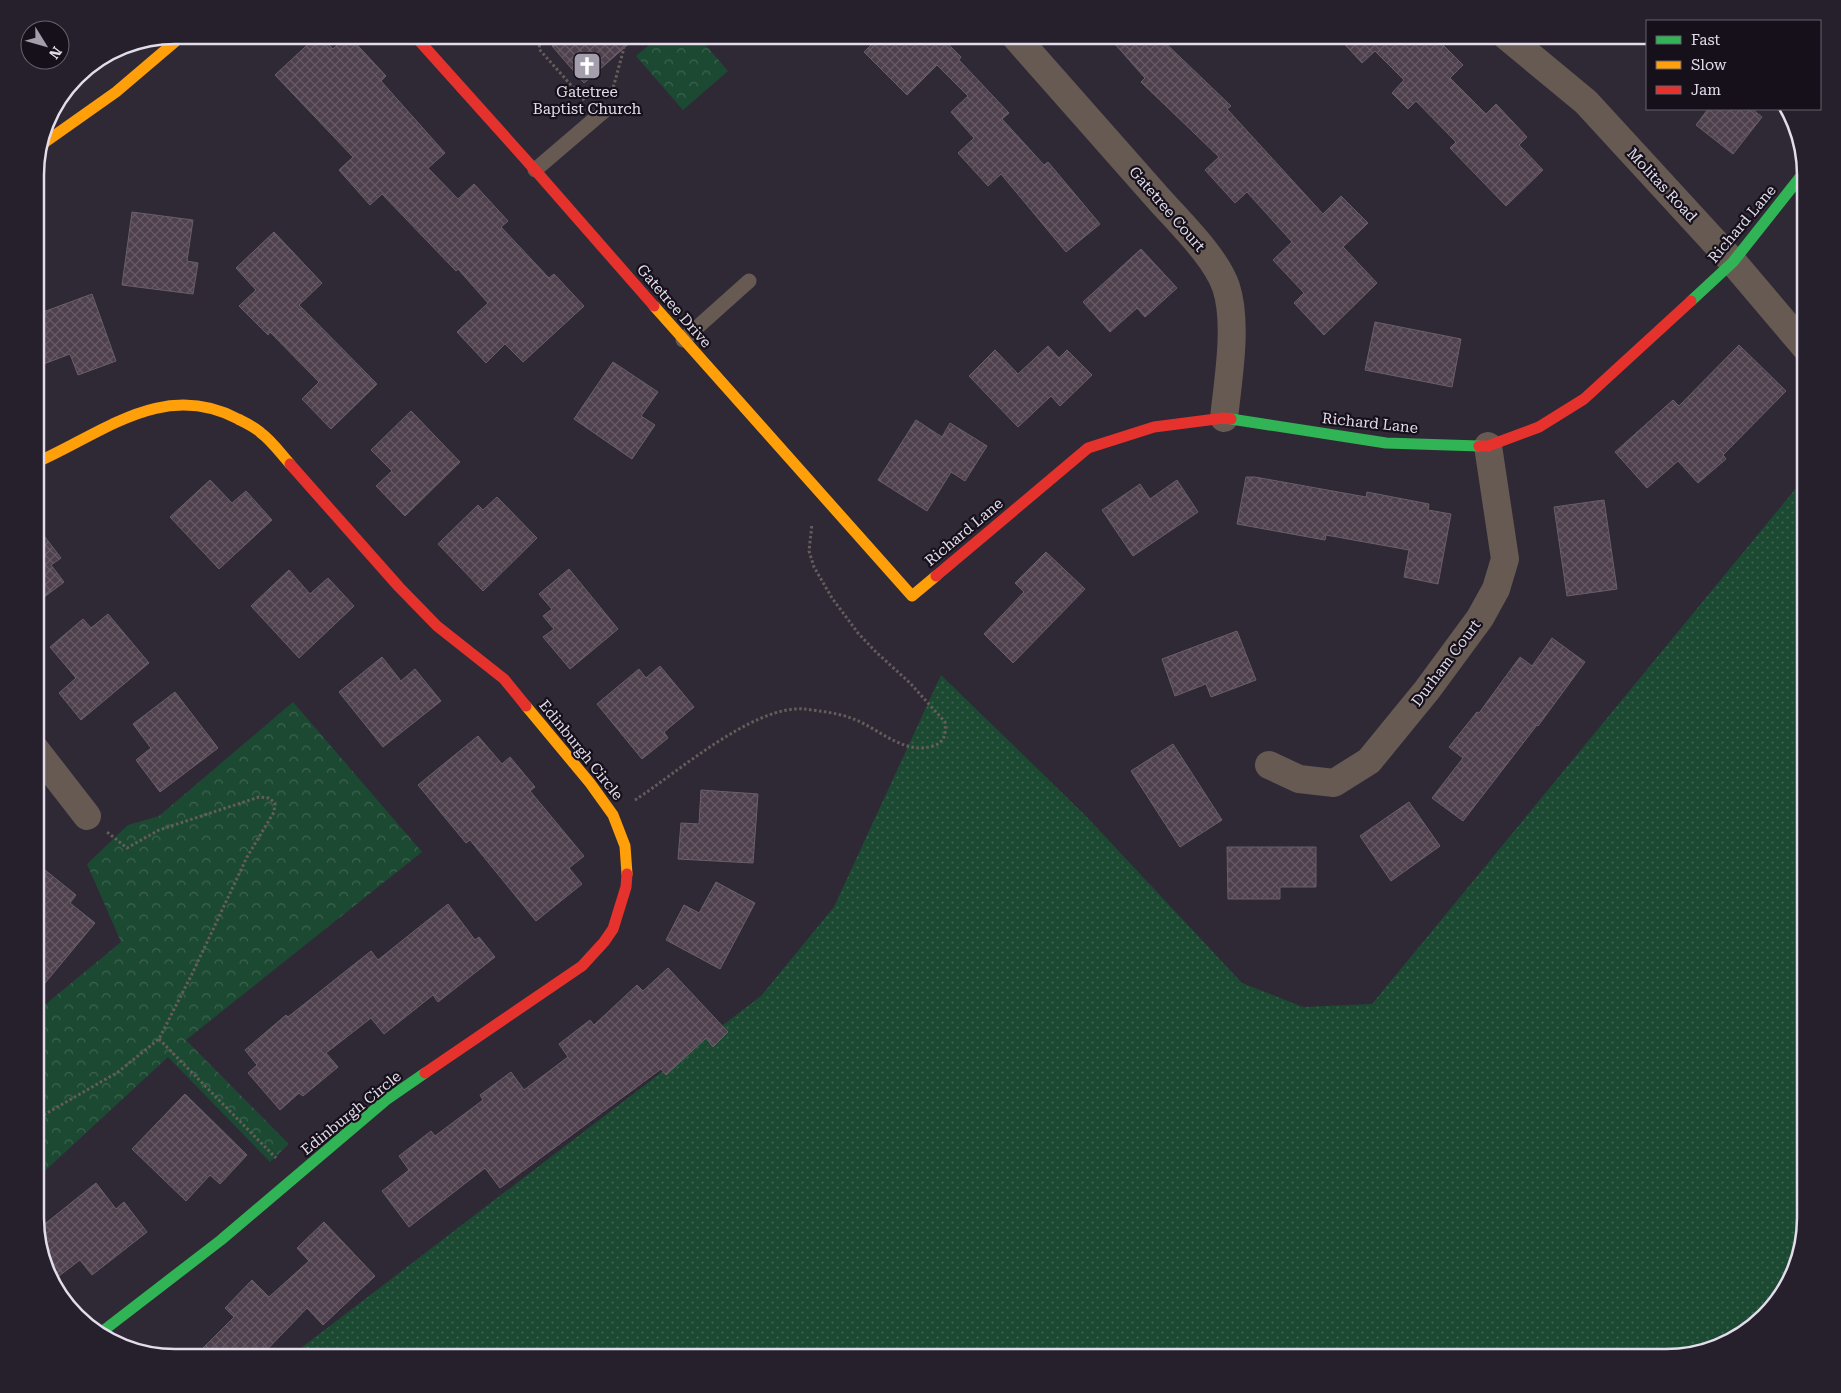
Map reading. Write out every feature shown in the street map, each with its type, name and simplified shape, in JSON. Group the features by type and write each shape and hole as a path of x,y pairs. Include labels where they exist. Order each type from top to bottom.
{"street":[{"path":"48,140 116,92 172,44"},
{"name":"Gatetree Drive","path":"422,44 912,596"},
{"name":"Gatetree Court","path":"1022,44 1188,233 1219,271 1226,286 1231,322 1224,418"},
{"name":"Molitas Road","path":"1516,44 1586,102 1733,262 1797,337"},
{"name":"Richard Lane","path":"912,596 1088,448 1154,427 1224,418 1386,443 1488,446 1539,427 1584,399 1733,262 1797,181"},
{"name":"Edinburgh Circle","path":"44,460 115,422 145,410 172,404 212,408 240,420 262,433 398,587 438,626 504,678 613,814 625,846 627,867 626,887 613,929 582,966 386,1100 221,1240 105,1329"},
{"name":"Durham Court","path":"1268,766 1299,779 1334,783 1369,761 1427,690 1480,618 1496,589 1505,559 1488,446"},
{"path":"44,761 87,816"}],"lane":[{"path":"535,170 601,114"},
{"path":"683,340 749,281"}],"path":[{"path":"540,44 539,49 601,114 614,88 624,48"},
{"path":"613,814 726,737 760,718 785,710 805,710 854,719 915,749 937,745 943,739 946,731 945,722 910,683 876,652 854,628 832,598 814,567 809,551 810,529 818,491"},
{"path":"44,1115 118,1072 159,1039 247,857 274,812 275,803 269,798 259,797 159,830 127,848 87,816"},
{"path":"159,1039 295,1178"}],"green space":[{"path":"650,44 705,44 728,71 683,110 636,56"},
{"path":"1797,487 1797,1227 1790,1261 1780,1284 1765,1305 1753,1317 1724,1336 1692,1347 1675,1349 300,1349 761,996 834,907 941,675 1085,815 1242,983 1303,1007 1372,1004"},
{"path":"293,702 422,852 186,1040 289,1144 270,1162 168,1057 44,1172 44,1006 121,942 87,864 128,825 159,816"}],"building":[{"path":"308,44 328,44 333,49 338,44 356,44 386,76 381,81 445,153 428,168 458,199 474,184 508,221 501,227 549,278 554,274 584,306 523,362 505,344 486,363 457,332 488,303 458,269 456,271 382,194 370,205 339,170 353,157 275,75"},
{"name":"Gatetree Baptist Church","path":"554,44 629,44 584,83 552,46"},
{"path":"872,44 948,44 961,57 959,60 1009,113 1002,119 1044,165 1048,162 1100,224 1066,252 1001,174 988,186 958,153 974,138 951,112 968,96 937,65 907,95 864,52"},
{"path":"1115,44 1166,44 1231,106 1227,109 1323,214 1341,196 1368,223 1343,247 1377,283 1324,335 1294,303 1304,293 1273,260 1292,242 1247,192 1235,203 1205,170 1219,157 1141,82 1145,78"},
{"path":"1344,44 1442,44 1463,65 1450,78 1486,114 1496,104 1527,137 1519,145 1543,170 1506,206 1450,148 1456,142 1416,101 1408,109 1392,93 1404,80 1375,51 1362,63"},
{"path":"1707,110 1753,110 1762,117 1733,154 1696,125"},
{"path":"132,212 193,220 187,261 198,263 193,294 122,285"},
{"path":"274,232 322,283 299,305 377,384 331,429 302,399 319,382 270,332 268,335 239,306 256,290 236,268"},
{"path":"1141,249 1177,288 1145,317 1137,308 1110,332 1083,302"},
{"path":"92,294 116,361 78,375 70,354 44,364 44,312"},
{"path":"1375,322 1461,339 1452,387 1365,370"},
{"path":"1739,345 1786,391 1723,455 1726,459 1698,483 1678,461 1647,488 1615,452 1673,400 1679,406"},
{"path":"1048,346 1059,358 1067,350 1092,375 1060,406 1051,396 1018,427 969,376 995,350 1018,374"},
{"path":"613,362 658,392 641,416 655,425 632,459 574,419"},
{"path":"411,411 460,462 405,516 376,486 392,471 371,450"},
{"path":"916,420 942,437 950,423 987,446 965,481 951,472 927,511 878,480"},
{"path":"1246,477 1366,497 1367,492 1429,504 1428,510 1451,514 1438,584 1404,577 1409,550 1326,535 1325,540 1237,524"},
{"path":"210,480 232,503 246,491 272,520 219,569 170,517"},
{"path":"1177,480 1198,512 1133,556 1102,510 1140,484 1150,499"},
{"path":"497,497 537,538 483,591 438,544 478,505 483,510"},
{"path":"1604,500 1617,589 1567,596 1554,507"},
{"path":"44,536 61,558 51,565 64,582 44,597"},
{"path":"1046,552 1085,589 1013,663 984,634 1024,592 1015,583"},
{"path":"569,569 618,629 570,669 543,637 554,629 543,616 552,609 539,594"},
{"path":"289,570 310,594 328,578 354,606 299,658 251,606"},
{"path":"108,614 149,663 81,720 59,693 76,678 50,647 83,619 91,628"},
{"path":"1237,631 1256,680 1211,697 1206,684 1175,696 1162,659"},
{"path":"1552,638 1585,662 1538,726 1463,821 1432,798 1463,758 1449,747 1477,712 1479,713 1520,657 1532,666"},
{"path":"382,657 401,681 415,669 441,701 383,747 339,692"},
{"path":"660,666 694,707 664,732 668,738 642,759 597,704 639,669 646,678"},
{"path":"175,692 218,748 160,792 136,760 151,748 133,724"},
{"path":"478,736 502,764 510,757 535,787 530,791 584,856 569,868 582,884 536,921 470,840 466,843 418,785"},
{"path":"1173,744 1222,820 1180,847 1131,771"},
{"path":"701,790 758,794 753,863 678,859 681,823 699,824"},
{"path":"1409,802 1440,846 1391,881 1360,836"},
{"path":"1227,847 1316,847 1316,887 1280,887 1280,899 1228,899"},
{"path":"44,869 76,895 70,903 95,923 44,984"},
{"path":"716,882 755,903 720,969 666,940 684,905 699,913"},
{"path":"448,904 475,940 479,937 495,957 438,1002 433,995 384,1034 371,1018 326,1053 338,1067 303,1096 299,1093 280,1110 248,1073 257,1065 245,1050 286,1015 288,1017 371,951 378,960"},
{"path":"668,968 728,1032 713,1047 706,1038 666,1075 661,1069 500,1188 485,1168 409,1227 382,1191 409,1170 399,1156 431,1131 435,1136 483,1100 480,1095 511,1072 524,1090 568,1057 559,1044 590,1020 594,1025 637,985 643,991"},
{"path":"185,1094 247,1155 220,1184 210,1175 186,1201 132,1149"},
{"path":"96,1183 116,1209 124,1202 147,1232 92,1275 80,1260 58,1277 48,1252 44,1225"},
{"path":"324,1222 375,1276 323,1325 307,1308 268,1349 202,1349 234,1317 225,1308 252,1280 269,1297 309,1261 297,1248"}],"traffic: fast":[{"path":"1691,301 1733,262 1797,181"},
{"path":"1231,419 1386,443 1479,446"},
{"path":"105,1329 221,1240 386,1100 425,1073"}],"traffic: slow":[{"path":"48,140 116,92 172,44"},
{"path":"654,306 912,596 936,576"},
{"path":"44,459 134,415 158,408 184,405 210,408 250,425 269,440 290,464"},
{"path":"526,706 590,783 613,815 625,846 627,874"}],"traffic: jam":[{"path":"422,44 654,306"},
{"path":"1479,446 1488,446 1539,427 1584,399 1691,301"},
{"path":"936,576 1088,448 1154,427 1224,418 1231,419"},
{"path":"290,464 399,587 437,626 504,679 526,706"},
{"path":"425,1073 582,966 613,929 626,887 627,874"}],"place":[{"name":"Gatetree Baptist Church","path":"587,66"}]}
